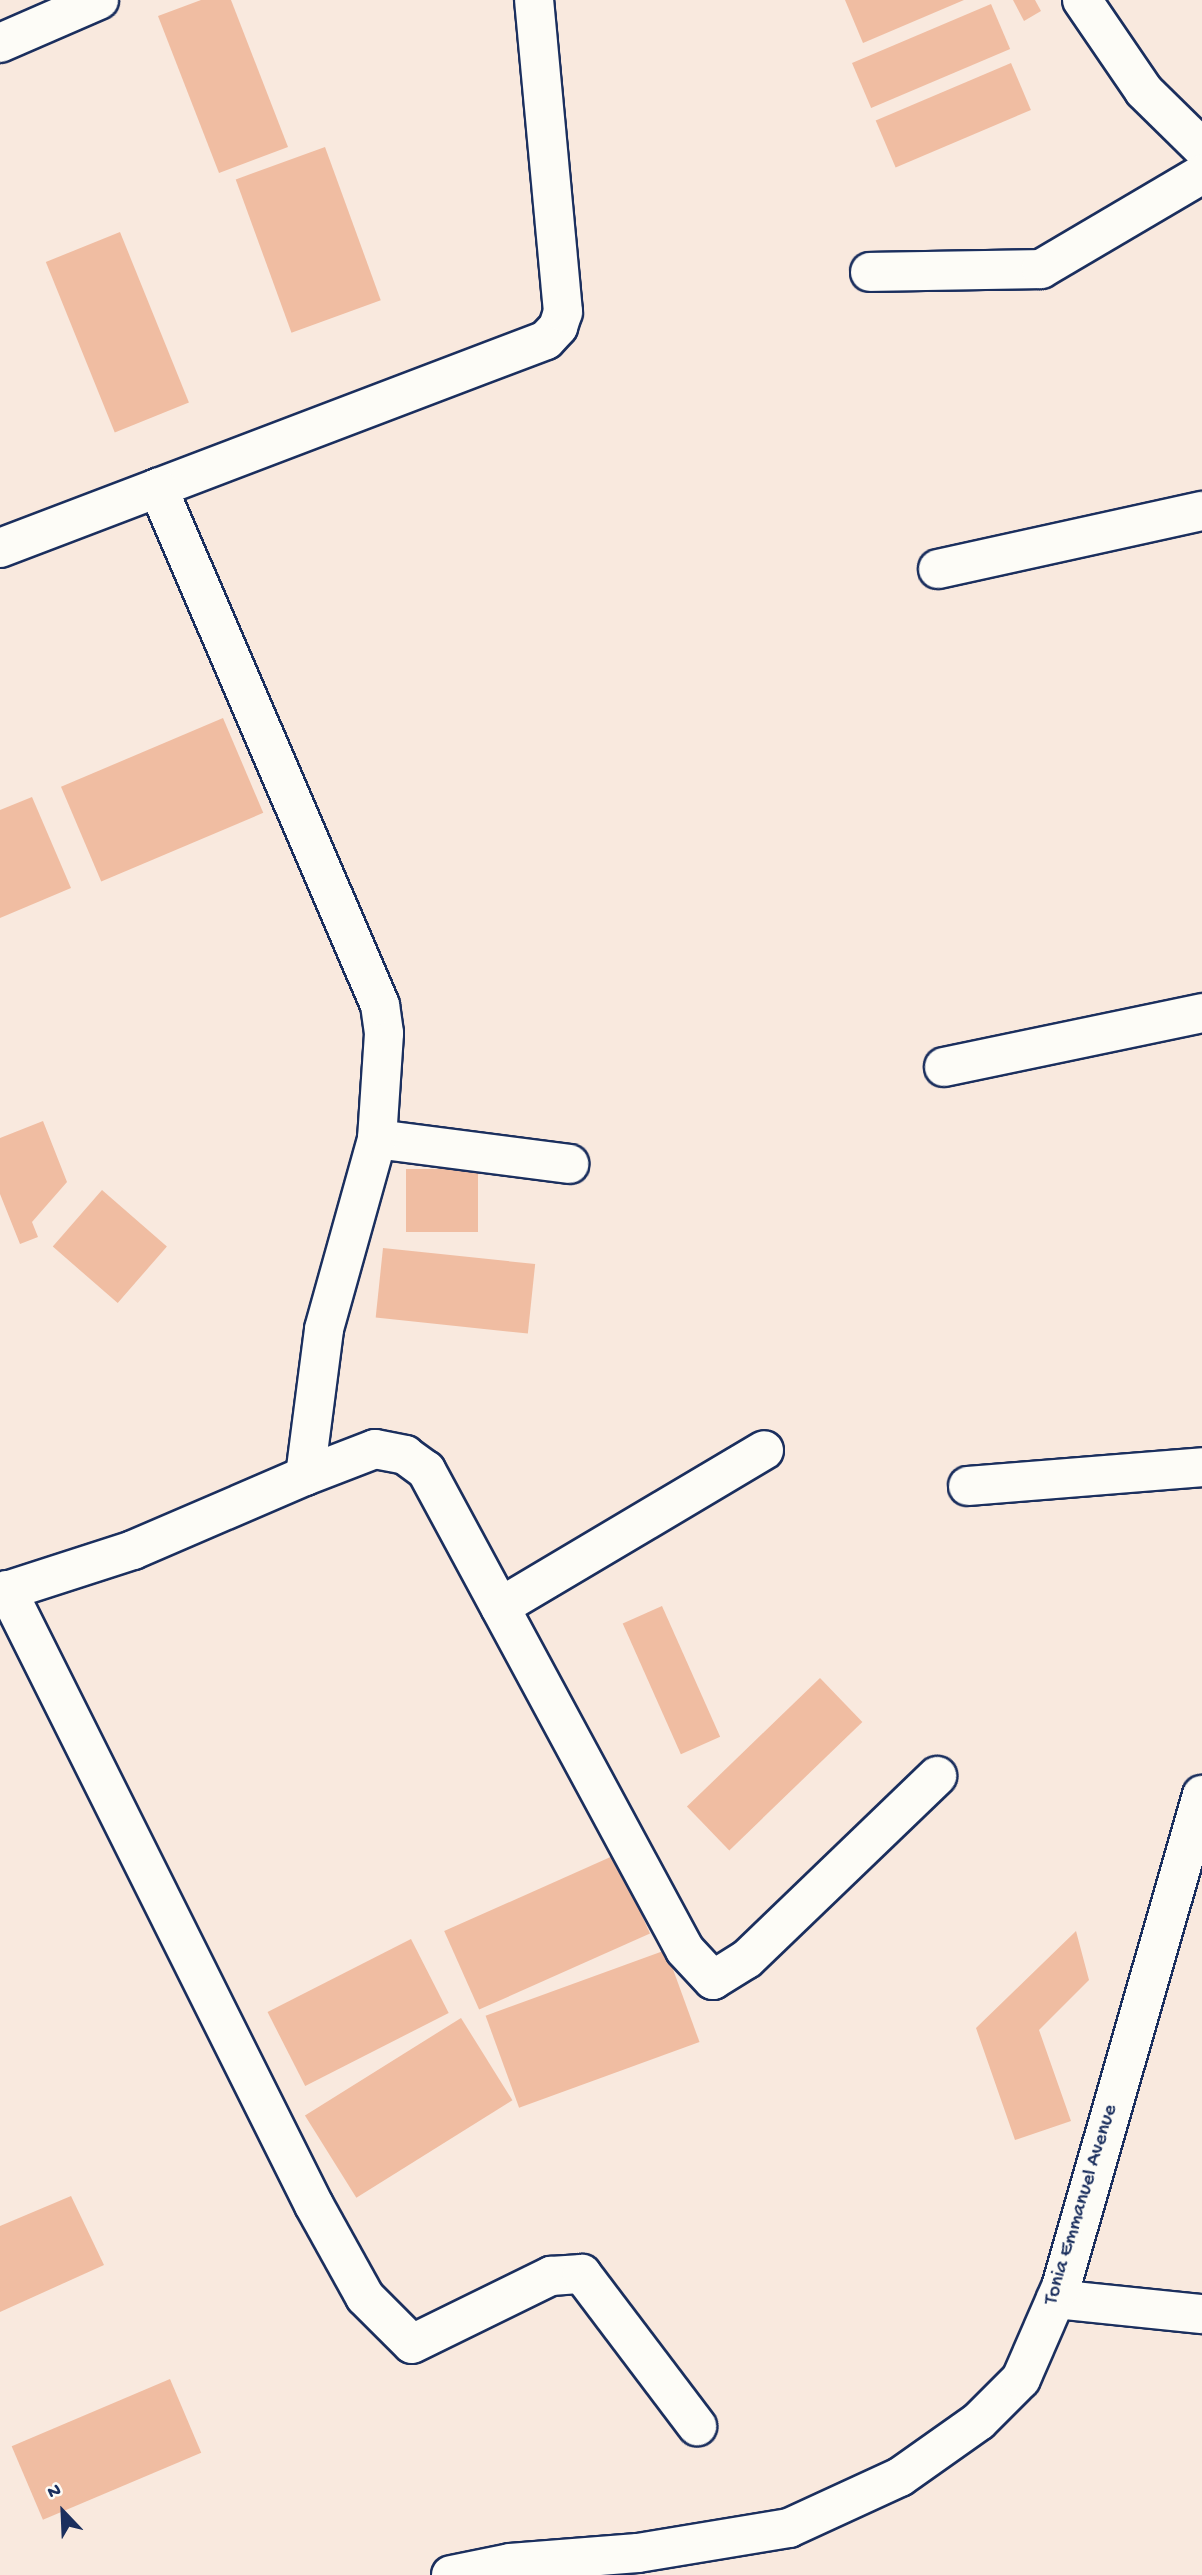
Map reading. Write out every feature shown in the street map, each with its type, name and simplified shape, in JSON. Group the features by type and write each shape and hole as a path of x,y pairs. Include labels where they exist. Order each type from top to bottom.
{"street":[{"path":"0,44 99,0"},
{"path":"0,548 546,340 558,327 563,312 534,0"},
{"path":"1082,0 1144,91 1202,148"},
{"path":"870,272 1041,269 1202,174"},
{"path":"158,488 380,1005 384,1033 377,1139 324,1329 305,1476"},
{"path":"938,569 1202,511"},
{"path":"944,1067 1202,1013"},
{"path":"377,1139 569,1164"},
{"path":"697,2426 582,2274 551,2276 412,2344 365,2297 314,2206 3,1591 133,1550 375,1449 405,1455 426,1469 685,1950 713,1980 747,1959 937,1776"},
{"path":"500,1607 764,1450"},
{"path":"968,1486 1202,1467"},
{"name":"Tonia Emmanuel Avenue","path":"451,2575 510,2563 638,2553 789,2528 900,2477 979,2421 1021,2379 1056,2299 1190,1891 1202,1795"},
{"path":"1056,2299 1202,2314"}],"building":[{"path":"201,0 231,0 288,147 219,173 158,16"},
{"path":"845,0 964,0 863,43"},
{"path":"1013,0 1035,0 1041,11 1024,21"},
{"path":"991,4 1010,49 871,108 852,63"},
{"path":"1011,63 1031,110 896,167 876,120"},
{"path":"325,147 381,300 291,333 236,179"},
{"path":"120,232 189,403 115,433 46,262"},
{"path":"223,718 263,813 101,882 61,787"},
{"path":"32,797 71,888 0,918 0,810"},
{"path":"43,1121 67,1182 32,1222 38,1237 20,1244 0,1194 0,1138"},
{"path":"406,1169 478,1169 478,1232 406,1232"},
{"path":"102,1190 167,1246 118,1303 53,1247"},
{"path":"383,1248 535,1264 528,1334 376,1318"},
{"path":"662,1606 720,1737 681,1754 623,1623"},
{"path":"820,1678 862,1722 729,1850 687,1807"},
{"path":"615,1855 650,1934 479,2010 444,1931"},
{"path":"1076,1931 1089,1980 1039,2030 1071,2121 1015,2140 976,2028"},
{"path":"411,1939 449,2013 305,2086 268,2012"},
{"path":"666,1950 700,2042 519,2108 486,2016"},
{"path":"461,2018 512,2100 356,2198 305,2116"},
{"path":"71,2196 104,2265 0,2312 0,2226"},
{"path":"170,2379 201,2453 43,2520 12,2446"}]}
